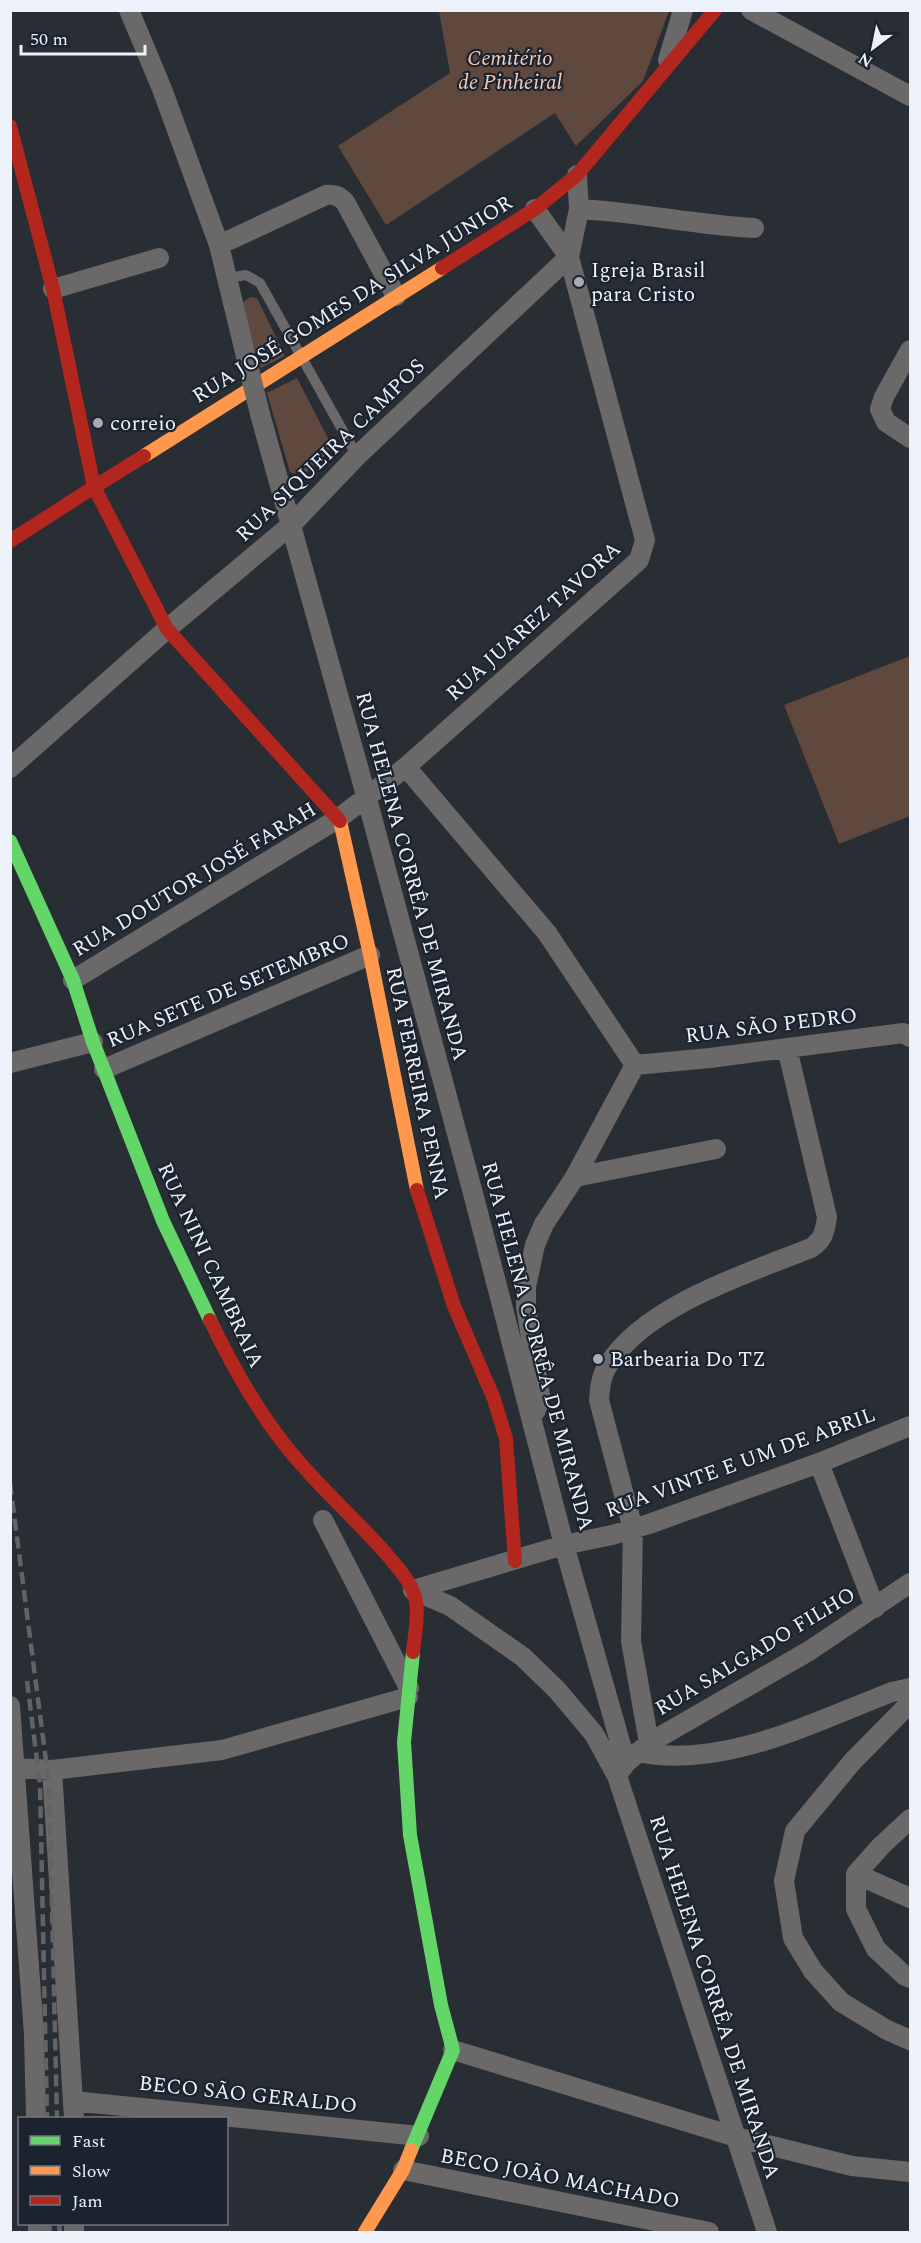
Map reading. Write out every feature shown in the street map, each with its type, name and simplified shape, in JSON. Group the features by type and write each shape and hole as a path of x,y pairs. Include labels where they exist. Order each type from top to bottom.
{"street":[{"name":"RUA HELENA CORRÊA DE MIRANDA","path":"129,10 162,89 219,245 260,414 474,1197 564,1545 632,1759 736,2137 767,2232"},
{"path":"666,68 683,10"},
{"path":"666,68 715,10"},
{"path":"751,10 910,96"},
{"name":"RUA JOSÉ GOMES DA SILVA JUNIOR","path":"10,542 535,209 577,175 666,68"},
{"path":"10,126 53,289 94,487 167,629 339,819"},
{"path":"569,256 579,209 577,175"},
{"path":"219,245 326,195 340,196 396,296"},
{"name":"RUA JUAREZ TAVORA","path":"339,819 406,767 639,560 645,540 569,256 535,209"},
{"path":"579,209 614,211 727,227 754,228"},
{"name":"RUA SIQUEIRA CAMPOS","path":"10,768 167,629 291,525 357,456 569,256"},
{"path":"53,289 159,258"},
{"path":"910,350 884,397 880,409 886,422 910,438"},
{"path":"406,767 547,933 635,1065 575,1178 539,1234 526,1287 526,1306 540,1396 537,1410 531,1418"},
{"name":"RUA FERREIRA PENNA","path":"339,819 370,955 414,1182 454,1306 494,1399 506,1439 515,1561"},
{"name":"RUA DOUTOR JOSÉ FARAH","path":"73,980 339,819"},
{"name":"RUA NINI CAMBRAIA","path":"10,841 73,980 93,1042 163,1221 231,1365 261,1412 294,1456 370,1535 400,1571 412,1590"},
{"name":"RUA SETE DE SETEMBRO","path":"104,1069 370,955"},
{"name":"RUA SÃO PEDRO","path":"635,1065 908,1033"},
{"path":"10,1063 93,1042"},
{"path":"632,1759 633,1529 599,1400 601,1381 608,1365 620,1350 650,1321 714,1286 811,1248 820,1242 825,1232 827,1217 787,1048"},
{"path":"575,1178 716,1149"},
{"name":"RUA VINTE E UM DE ABRIL","path":"412,1590 564,1545 633,1529 819,1463 910,1426"},
{"path":"819,1463 875,1608"},
{"path":"323,1520 409,1692"},
{"name":"RUA SALGADO FILHO","path":"632,1759 809,1651 910,1583"},
{"path":"365,2232 403,2170 453,2050 441,2005 411,1835 404,1742 417,1616 412,1590"},
{"path":"412,1590 450,1606 523,1657 557,1689 594,1734 632,1759 736,1749 776,1738 882,1696 910,1688"},
{"path":"16,1768 52,1770 222,1750 409,1692"},
{"path":"910,1703 852,1761 795,1832 784,1881 793,1938 813,1971 842,2002 887,2030 910,2040"},
{"path":"10,1706 34,2035 36,2117"},
{"path":"52,1770 73,2110"},
{"path":"910,1819 856,1874 856,1909 876,1949 910,1978"},
{"path":"856,1874 910,1898"},
{"path":"453,2050 736,2137 852,2166 910,2172"},
{"name":"BECO SÃO GERALDO","path":"73,2110 166,2117"},
{"name":"BECO SÃO GERALDO","path":"228,2122 419,2136"},
{"name":"BECO JOÃO MACHADO","path":"403,2170 708,2232"}],"lane":[{"path":"227,278 246,275 260,283 357,456"}],"green space":[{"name":"Cemitério de Pinheiral","path":"439,11 669,11 643,81 576,146 555,113 386,225 338,146 450,73"},
{"path":"250,297 257,298 285,356 261,368 241,304"},
{"path":"297,378 331,444 328,453 302,476 290,472 267,393"},
{"path":"910,656 910,816 839,844 784,705"}],"railway":[{"path":"10,1483 49,1784 57,2117"},
{"path":"27,1681 40,1784 47,2117"},
{"path":"49,2225 50,2232"},
{"path":"59,2225 60,2232"}],"traffic: fast":[{"path":"10,841 73,980 93,1042 163,1221 210,1320"},
{"path":"411,2150 453,2050 441,2005 410,1835 404,1742 413,1652"}],"traffic: slow":[{"path":"144,456 442,268"},
{"path":"340,821 370,955 417,1190"},
{"path":"365,2232 403,2170 411,2150"}],"traffic: jam":[{"path":"442,268 535,209 577,175 715,10"},
{"path":"10,126 53,289 94,487 10,541"},
{"path":"144,456 94,487 167,629 340,821"},
{"path":"417,1190 454,1306 494,1399 506,1439 515,1561"},
{"path":"210,1320 248,1391 281,1440 377,1543 407,1580 415,1596 416,1604 417,1620 413,1652"}],"place":[{"name":"Igreja Brasil para Cristo","path":"579,282"},
{"name":"correio","path":"98,423"},
{"name":"Barbearia Do TZ","path":"598,1359"}]}
